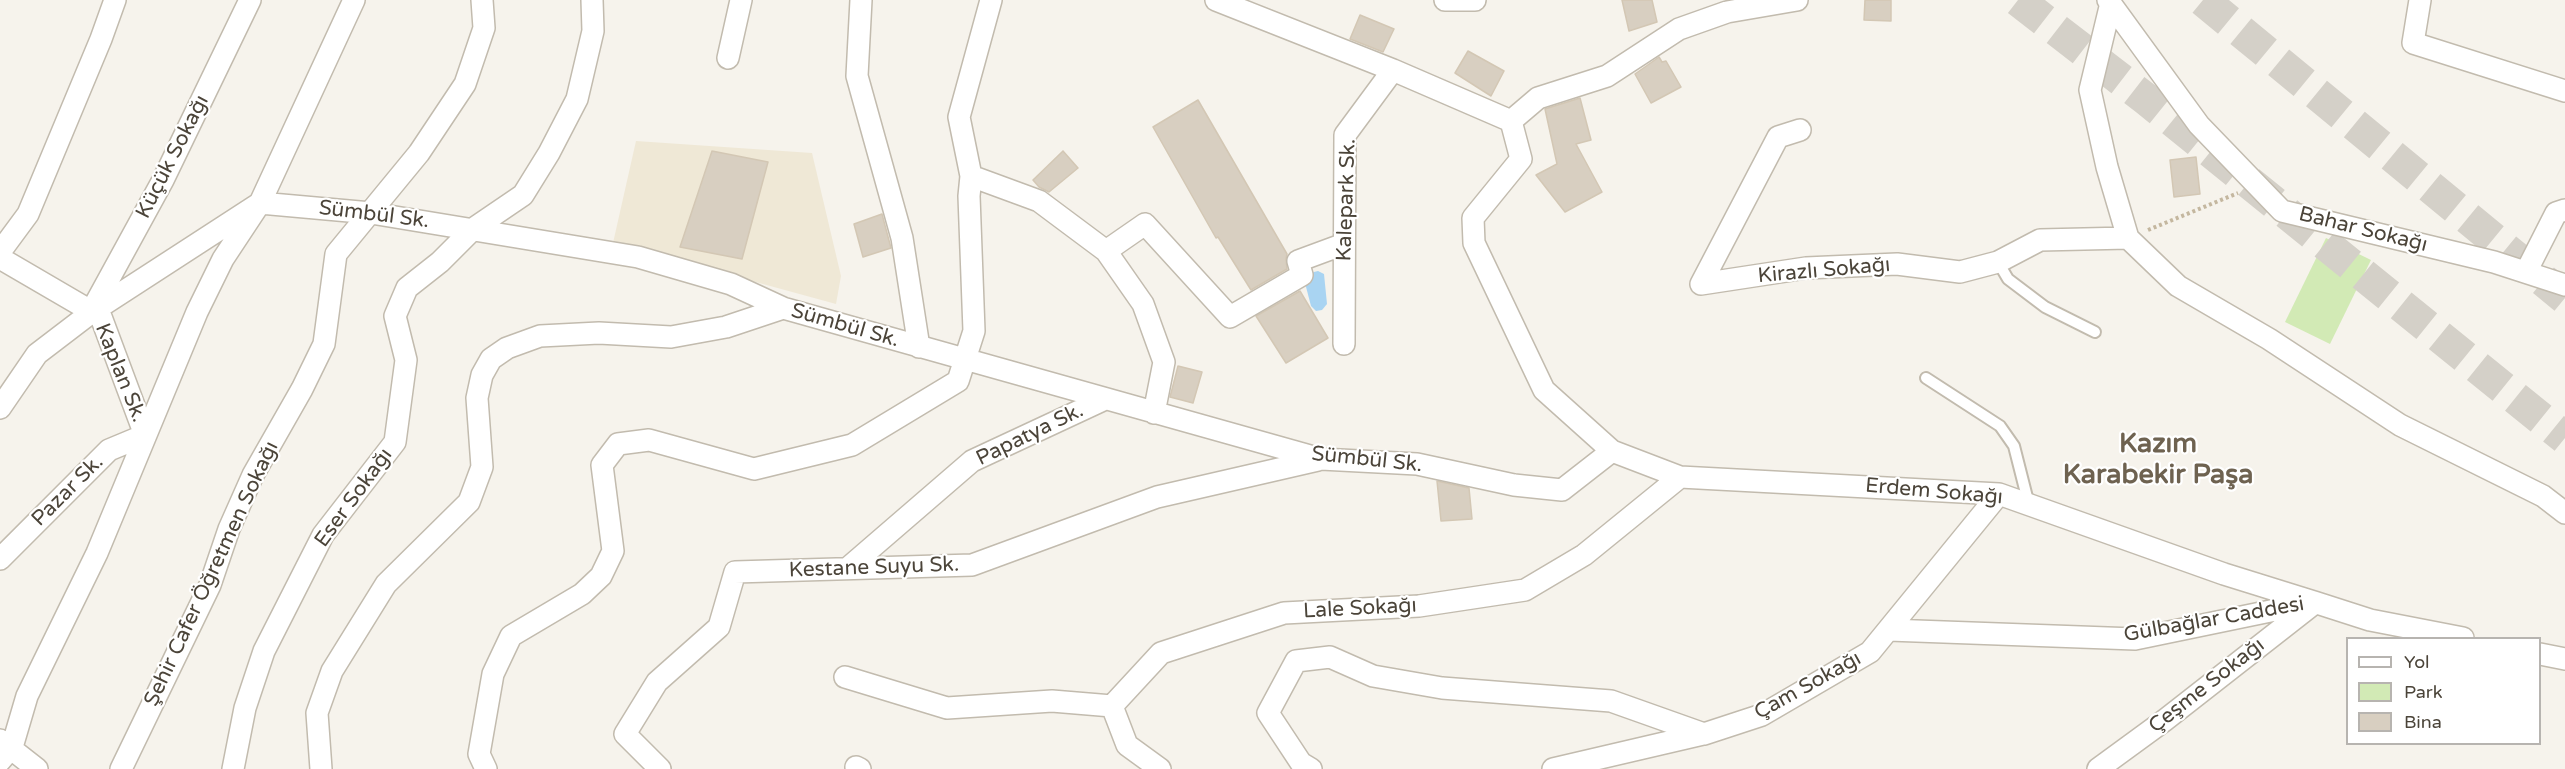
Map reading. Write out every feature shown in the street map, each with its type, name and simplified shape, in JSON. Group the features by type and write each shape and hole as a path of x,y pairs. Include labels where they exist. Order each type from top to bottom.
{"street":[{"path":"0,252 28,214 115,0"},
{"name":"Küçük Sokağı","path":"92,312 163,180 250,0"},
{"path":"37,769 4,750 27,696 97,553 197,312 223,259 260,203 354,0"},
{"name":"Şehir Cafer Öğretmen Sokağı","path":"121,769 210,585 229,529 253,475 302,389 324,344 336,255 419,153 465,84 484,28 482,0"},
{"name":"Eser Sokağı","path":"233,769 245,708 264,651 323,535 395,442 406,360 395,316 407,288 440,262 472,229 523,195 549,153 577,99 593,31 592,0"},
{"path":"728,58 741,0"},
{"path":"861,0 857,76 902,238 919,347"},
{"path":"486,769 479,754 493,674 511,636 582,594 601,576 613,551 602,465 618,444 649,440 754,469 852,445 958,381 974,331 969,196 971,176 959,117 991,0"},
{"path":"1216,0 1393,70 1511,121"},
{"path":"1445,0 1475,0"},
{"path":"1511,121 1538,98 1607,76 1678,29 1727,12 1797,0"},
{"path":"2420,0 2413,43 2565,91"},
{"path":"2109,2 2090,90 2107,167 2128,238 2178,286 2269,339 2400,425 2543,496 2565,513"},
{"name":"Bahar Sokağı","path":"2109,2 2199,125 2282,211 2493,262 2565,285"},
{"name":"Kalepark Sk.","path":"1344,344 1345,135 1393,70"},
{"path":"1511,121 1521,159 1473,218 1474,243 1544,390 1612,451"},
{"name":"Kirazlı Sokağı","path":"1800,130 1778,137 1701,284 1806,268 1897,264 1960,272 1998,262 2040,240 2128,238"},
{"path":"971,176 1039,201 1106,251 1143,304 1164,362 1154,413"},
{"path":"0,408 37,354 92,312 260,203"},
{"name":"Sümbül Sk.","path":"260,203 371,213 638,257 731,284 783,308 1321,459 1417,464 1514,484 1562,490 1612,451"},
{"path":"2526,272 2556,213 2565,210"},
{"path":"1106,251 1145,224 1230,317 1302,275 1298,261 1344,244"},
{"name":"Kaplan Sk.","path":"0,258 101,317 145,435"},
{"path":"321,769 317,713 332,671 386,584 469,502 482,467 477,398 482,375 491,359 507,348 540,336 599,333 671,337 726,327 783,308"},
{"name":"Papatya Sk.","path":"848,568 972,461 1105,399"},
{"name":"Pazar Sk.","path":"0,559 109,450 145,435"},
{"name":"Erdem Sokağı","path":"1612,451 1680,477 1999,494 2224,574 2314,602"},
{"name":"Kestane Suyu Sk.","path":"660,769 625,734 657,682 719,627 735,572 972,565 1157,497 1321,459"},
{"name":"Lale Sokağı","path":"1112,706 1161,653 1284,613 1419,606 1525,590 1584,555 1680,477"},
{"name":"Çam Sokağı","path":"1553,769 1704,734 1762,715 1870,652 1999,494"},
{"name":"Gülbağlar Caddesi","path":"1888,630 2135,639 2314,602 2370,620 2453,637"},
{"name":"Çeşme Sokağı","path":"2098,769 2314,602"},
{"path":"2541,654 2565,659"},
{"path":"1311,769 1301,763 1268,713 1296,661 1330,657 1374,676 1442,688 1611,701 1704,734"},
{"path":"844,676 947,708 1052,701 1112,706 1127,745 1160,769"}],"lane":[{"path":"1998,262 2008,279 2045,307 2095,332"},
{"path":"1926,378 2000,426 2014,446 2029,505"}],"path":[{"path":"2128,238 2257,185"}],"shaded area":[{"path":"636,141 812,153 841,276 836,304 613,243"}],"green space":[{"path":"2326,238 2371,260 2330,344 2285,322"}],"water":[{"path":"1318,271 1324,274 1327,304 1322,310 1316,311 1311,306 1305,283 1310,273"}],"building":[{"path":"1622,0 1652,0 1657,22 1629,31"},
{"path":"1865,0 1891,0 1891,21 1864,20"},
{"path":"1360,15 1394,29 1383,52 1350,39"},
{"path":"1468,51 1504,71 1491,96 1455,73"},
{"path":"1659,57 1662,62 1666,61 1681,87 1651,103 1635,74"},
{"path":"1580,98 1591,140 1576,144 1602,192 1565,212 1536,175 1557,164 1545,109"},
{"path":"1198,100 1287,254 1287,269 1251,290 1218,237 1216,238 1153,127"},
{"path":"712,151 768,162 742,259 680,247"},
{"path":"1063,151 1078,168 1049,192 1039,187 1033,180"},
{"path":"2196,157 2200,194 2174,197 2170,160"},
{"path":"882,214 891,248 863,257 854,224"},
{"path":"1300,291 1328,338 1286,363 1256,316"},
{"path":"1178,366 1202,372 1193,403 1170,397"},
{"path":"1437,481 1469,488 1472,519 1441,521"}],"tunnel":[{"path":"2018,0 2146,99 2565,438"},
{"path":"2203,0 2565,298"}],"district":[{"name":"Kazım Karabekir Paşa","path":"2158,460"}]}
